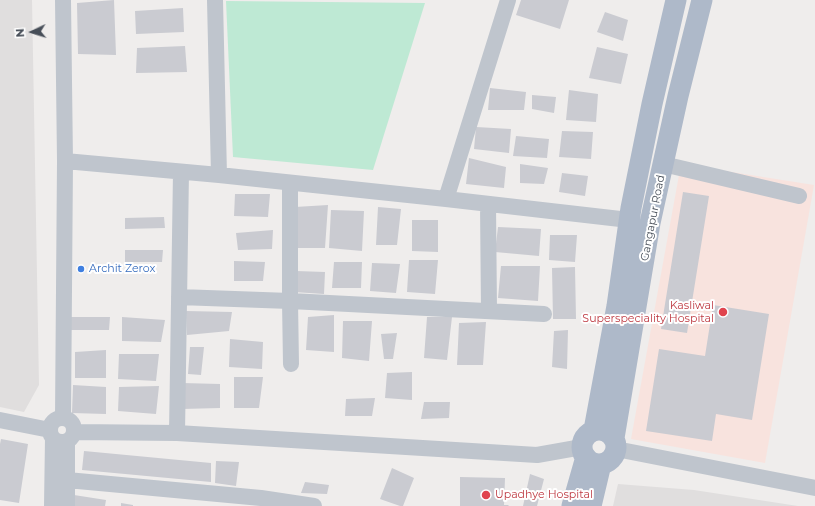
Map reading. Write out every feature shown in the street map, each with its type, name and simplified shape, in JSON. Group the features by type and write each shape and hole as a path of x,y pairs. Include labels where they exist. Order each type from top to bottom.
{"main road":[{"name":"Gangapur Road","path":"594,430 616,306 629,220 652,104 676,0"},
{"name":"Gangapur Road","path":"615,443 650,224 678,96 702,0"},
{"path":"590,456 606,462 611,459 614,454 615,443 606,430 600,429 589,432 583,441 590,456 591,506"},
{"path":"572,506 590,456"}],"street":[{"path":"63,0 65,161 63,418 59,418 53,423 61,435 67,480 67,506"},
{"path":"215,0 218,175"},
{"path":"446,199 508,0"},
{"path":"65,161 218,175 629,220"},
{"path":"663,164 799,196"},
{"path":"177,433 181,172"},
{"path":"290,183 291,364"},
{"path":"488,204 489,311"},
{"path":"179,297 544,314"},
{"path":"0,420 61,435 177,433 537,455 590,456"},
{"path":"52,506 61,435"},
{"path":"615,443 815,488"},
{"path":"67,480 261,498 314,506"}],"shaded area":[{"path":"0,0 32,0 39,385 24,412 0,407"},
{"name":"Kasliwal Superspeciality Hospital","path":"681,164 814,185 765,463 631,439"},
{"path":"618,484 694,490 798,506 613,506"}],"green space":[{"path":"226,1 425,3 373,170 233,157"}],"building":[{"path":"114,0 116,55 78,54 77,3"},
{"path":"521,0 569,0 560,29 516,15"},
{"path":"183,8 184,32 136,34 135,11"},
{"path":"605,12 628,20 623,41 597,32"},
{"path":"185,46 187,72 136,73 137,48"},
{"path":"597,47 628,54 621,84 589,78"},
{"path":"490,88 526,92 524,110 488,110"},
{"path":"569,90 598,94 596,122 566,120"},
{"path":"532,95 556,97 554,113 532,109"},
{"path":"476,127 511,129 509,153 474,149"},
{"path":"562,131 593,132 591,159 559,157"},
{"path":"516,136 549,139 547,158 513,156"},
{"path":"469,158 506,167 504,188 466,184"},
{"path":"520,164 548,168 544,184 520,183"},
{"path":"562,173 588,176 585,196 559,192"},
{"path":"683,192 709,196 687,333 661,329"},
{"path":"235,194 270,194 268,217 234,216"},
{"path":"328,205 325,248 295,248 295,207"},
{"path":"378,207 401,209 397,245 376,245"},
{"path":"331,210 364,211 362,251 329,248"},
{"path":"164,217 165,228 125,229 125,218"},
{"path":"412,220 438,220 438,252 412,251"},
{"path":"498,227 541,229 539,256 495,252"},
{"path":"273,230 272,249 238,250 236,233"},
{"path":"550,235 577,235 575,262 549,260"},
{"path":"125,250 163,250 162,262 125,262"},
{"path":"409,260 438,260 435,294 407,292"},
{"path":"234,261 265,262 263,281 234,281"},
{"path":"334,262 362,262 361,288 332,288"},
{"path":"372,263 400,264 396,293 370,291"},
{"path":"501,266 540,266 538,301 498,298"},
{"path":"575,267 576,319 553,319 552,268"},
{"path":"296,271 325,272 324,294 294,292"},
{"path":"713,305 769,314 752,420 716,414 712,441 646,431 659,349 705,356"},
{"path":"186,311 232,312 229,331 187,335"},
{"path":"334,315 334,352 306,350 308,317"},
{"path":"68,317 110,317 109,330 69,330"},
{"path":"122,317 165,320 161,342 122,341"},
{"path":"427,317 452,317 447,360 424,358"},
{"path":"343,321 372,321 369,361 342,358"},
{"path":"486,322 483,365 457,365 459,323"},
{"path":"568,330 567,369 552,367 554,331"},
{"path":"397,333 393,359 384,359 381,334"},
{"path":"230,339 263,342 262,369 229,367"},
{"path":"190,347 204,347 201,375 188,374"},
{"path":"106,350 106,378 75,378 75,352"},
{"path":"119,354 159,354 156,381 118,379"},
{"path":"412,372 412,400 385,398 387,373"},
{"path":"234,377 263,377 259,408 234,408"},
{"path":"182,383 220,384 220,408 182,409"},
{"path":"73,385 106,387 106,414 72,413"},
{"path":"159,386 156,414 118,411 119,387"},
{"path":"375,398 372,416 345,416 346,399"},
{"path":"424,402 450,402 449,418 421,419"},
{"path":"1,439 28,444 19,503 0,500"},
{"path":"84,451 211,463 211,482 82,470"},
{"path":"216,461 239,462 236,486 215,483"},
{"path":"392,468 414,478 403,506 380,499"},
{"path":"530,474 544,479 537,506 523,506"},
{"path":"460,477 505,478 504,505 509,505 460,506"},
{"path":"305,482 329,485 327,494 301,493"},
{"path":"74,495 106,500 105,506 73,506"},
{"path":"121,503 133,505 133,506 121,506"}],"place":[{"name":"Archit Zerox","path":"81,269"},
{"name":"Kasliwal Superspeciality Hospital","path":"723,312"},
{"name":"Upadhye Hospital","path":"486,495"}]}
